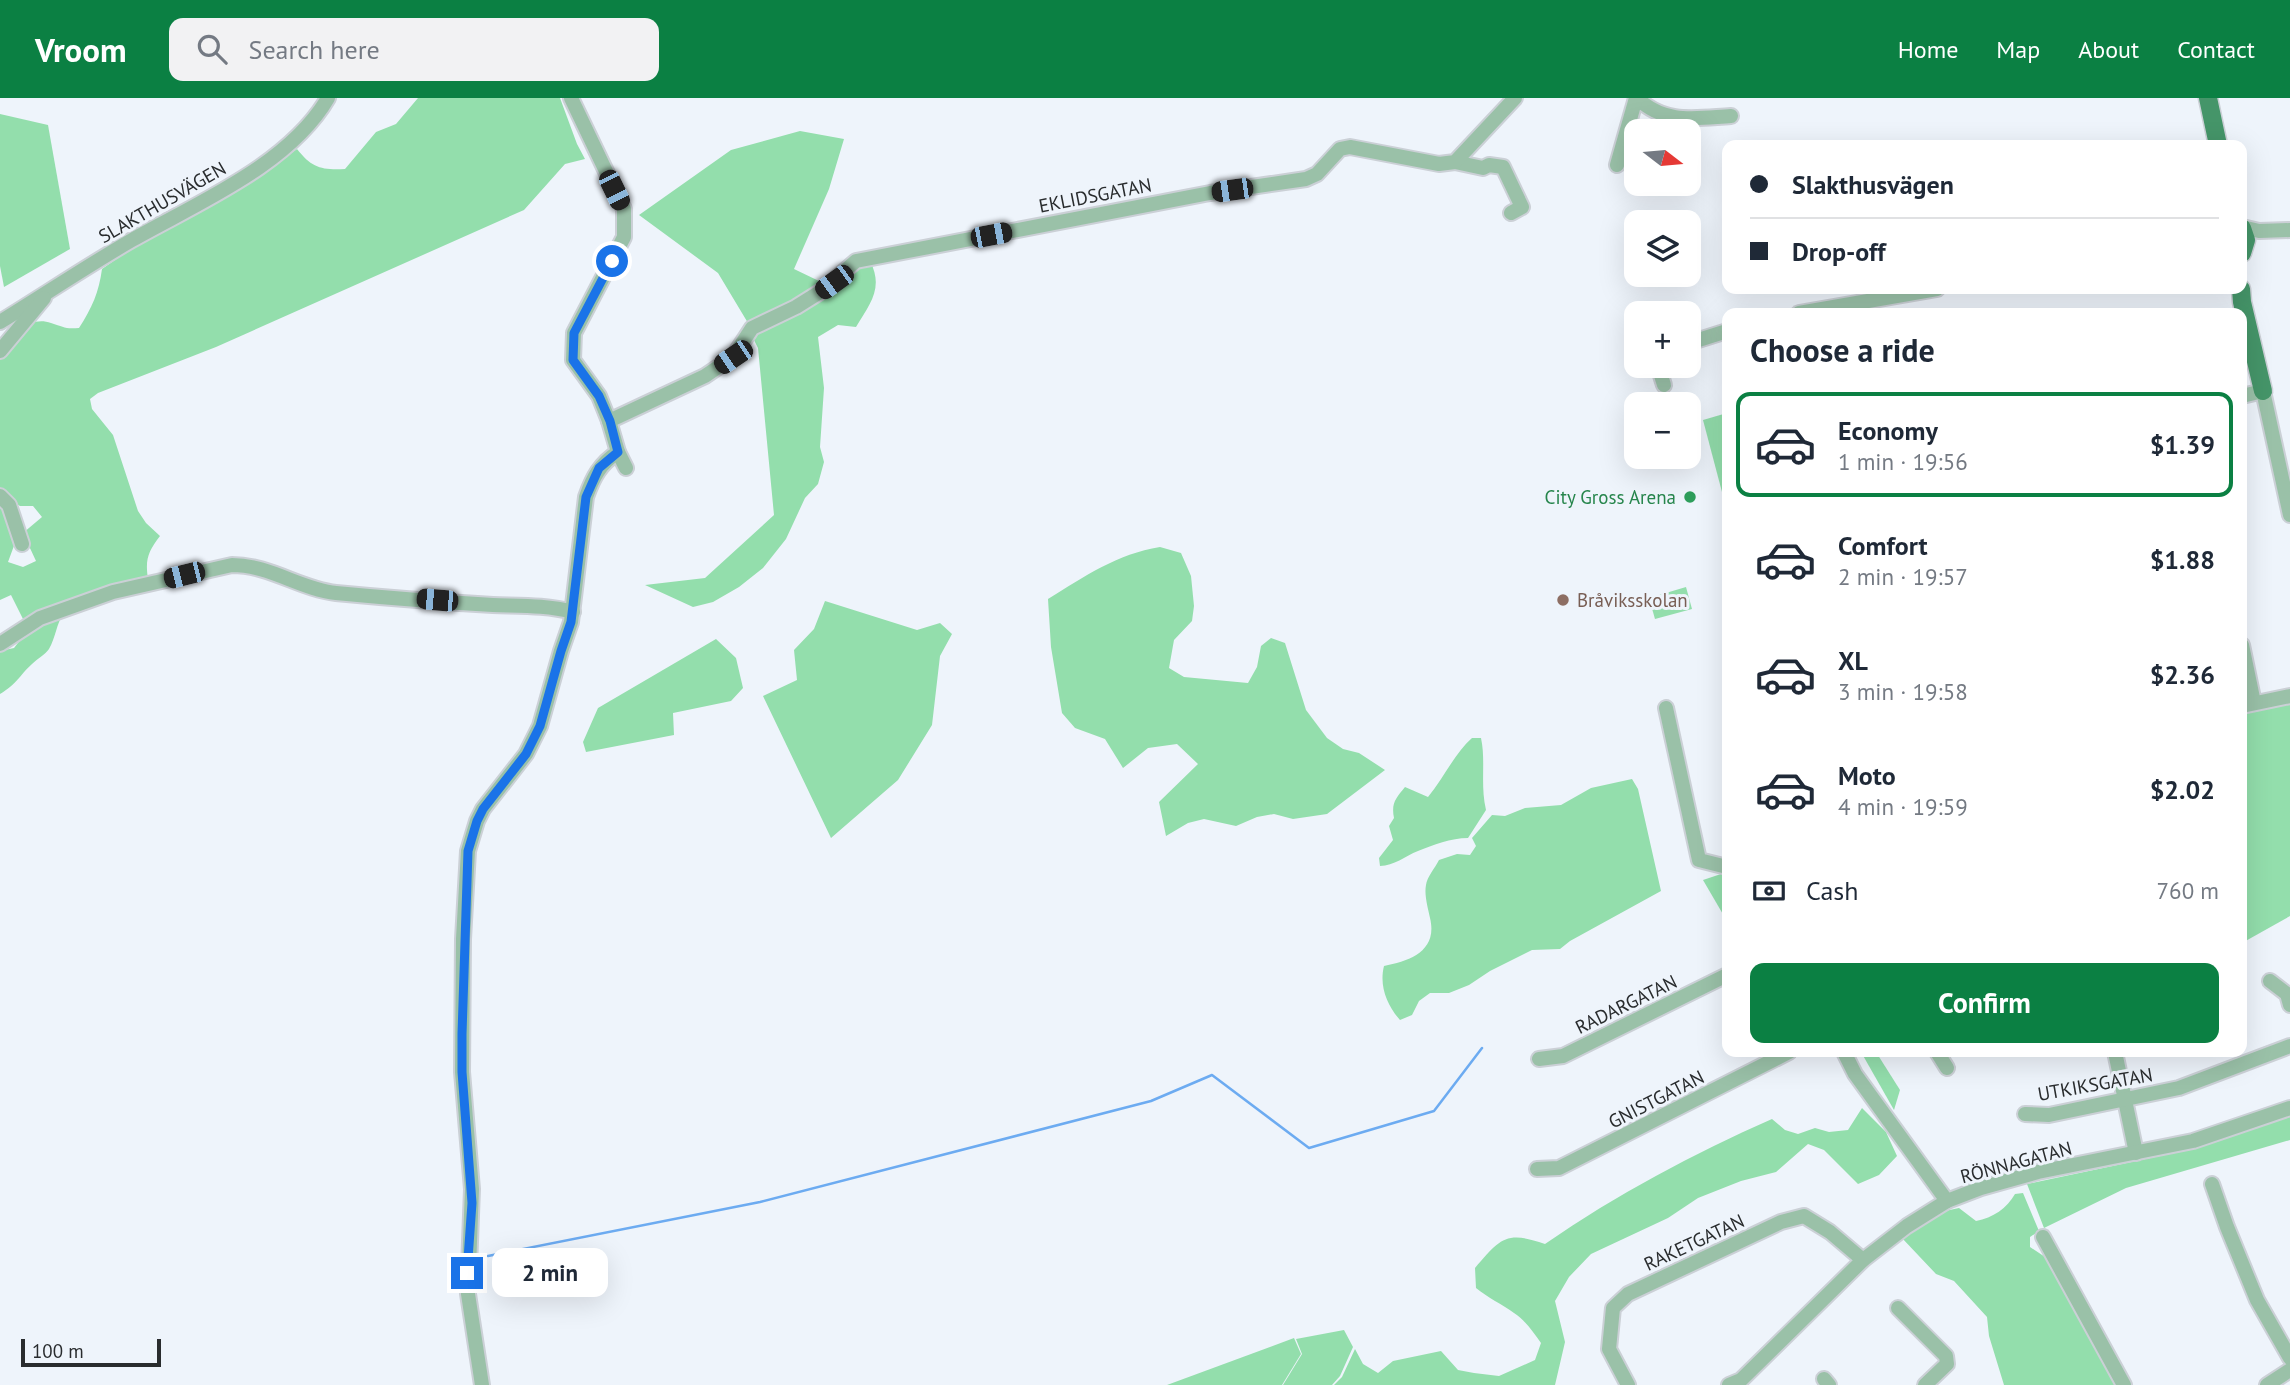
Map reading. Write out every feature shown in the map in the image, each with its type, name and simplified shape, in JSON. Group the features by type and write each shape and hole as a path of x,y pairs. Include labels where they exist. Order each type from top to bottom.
{"main road":[{"path":"2207,98 2208,140"},
{"path":"2207,98 2217,140"},
{"path":"2247,326 2263,391"}],"street":[{"name":"SLAKTHUSVÄGEN","path":"0,322 128,242 280,153 319,114 328,98"},
{"path":"571,98 624,209 624,237 574,333 573,360 599,396 626,468"},
{"path":"1455,162 1515,98"},
{"path":"1617,165 1636,98 1649,109 1667,117 1687,119 1731,116"},
{"name":"EKLIDSGATAN","path":"610,421 705,376 733,357 752,328 820,292 856,261 1210,193 1306,179 1317,174 1340,149 1350,148 1439,164 1455,162 1503,167 1522,207 1511,213"},
{"path":"2247,229 2285,231"},
{"path":"2247,251 2285,231"},
{"path":"0,351 43,301 44,294"},
{"path":"1828,308 1908,294"},
{"path":"1701,339 1722,333"},
{"path":"1661,378 1664,385"},
{"path":"2247,395 2263,391 2290,515"},
{"path":"482,1385 467,1273 472,1189 462,1072 466,863 471,837 483,809 526,754 536,736 573,612 586,497 599,468 618,452"},
{"path":"0,496 13,512 22,544"},
{"path":"0,644 40,618 113,592 232,565 263,569 335,593 553,607 573,612"},
{"path":"2248,705 2290,696"},
{"path":"1666,708 1699,860 1722,866"},
{"name":"RADARGATAN","path":"1539,1059 1563,1056 1722,977"},
{"path":"2270,981 2287,994 2290,1005"},
{"name":"UTKIKSGATAN","path":"2025,1114 2049,1115 2179,1088 2290,1046"},
{"name":"GNISTGATAN","path":"1537,1169 1559,1168 1780,1057"},
{"path":"1846,1057 1855,1074 1947,1201"},
{"path":"1940,1057 1947,1068"},
{"path":"2116,1057 2136,1153"},
{"name":"RÖNNAGATAN","path":"1738,1383 1863,1259 1907,1226 1947,1201 2038,1172 2193,1141 2290,1108"},
{"path":"2212,1184 2257,1300 2290,1358"},
{"name":"RAKETGATAN","path":"1628,1385 1609,1349 1613,1308 1628,1294 1781,1222 1804,1216 1830,1232 1863,1259"},
{"path":"2043,1237 2124,1385"},
{"path":"1898,1308 1946,1356 1947,1364 1925,1385"},
{"path":"2267,1385 2290,1370"}],"green space":[{"path":"418,98 560,98 585,159 565,164 524,210 216,347 98,393 90,399 92,409 113,435 138,511 160,536 148,556 148,579 23,619 11,595 0,600 0,507 9,512 15,543 8,562 23,567 36,561 23,533 42,517 33,506 20,506 0,494 0,344 36,322 79,328 94,300 102,269 297,149 307,160 318,166 345,169 376,132 396,124"},
{"path":"0,114 48,125 70,249 4,287 0,266"},
{"path":"800,131 844,139 829,189 794,269 819,281 799,301 748,323 718,273 639,215 731,150"},
{"path":"870,261 876,279 874,296 856,327 838,325 818,337 824,388 820,447 824,462 818,484 805,498 786,539 763,568 739,587 713,602 693,607 645,585 705,578 774,515 758,348 751,334 855,264"},
{"path":"1722,414 1722,492 1703,420"},
{"path":"1160,547 1181,553 1191,576 1194,606 1192,621 1174,640 1169,668 1184,677 1248,683 1257,667 1261,646 1271,638 1285,643 1306,710 1327,738 1343,749 1359,753 1385,770 1327,814 1293,819 1274,814 1257,817 1236,826 1204,819 1188,823 1166,836 1159,802 1198,764 1177,744 1148,748 1123,768 1105,739 1075,728 1062,713 1051,647 1048,599 1115,560"},
{"path":"1686,587 1692,609 1655,619 1649,598"},
{"path":"825,601 917,630 940,623 952,634 940,656 932,725 898,780 831,838 763,696 797,680 794,650 814,629"},
{"path":"64,613 47,651 0,694 0,651 14,648 28,630"},
{"path":"716,639 736,658 743,688 731,701 673,713 674,735 586,752 583,742 598,708"},
{"path":"2290,703 2290,916 2247,940 2247,711"},
{"path":"1472,738 1481,738 1486,810 1468,838 1436,844 1395,863 1380,866 1379,858 1393,840 1389,826 1394,818 1394,804 1399,794 1405,787 1428,797"},
{"path":"1632,779 1638,789 1661,891 1560,949 1532,950 1469,985 1449,993 1430,993 1419,1001 1412,1015 1400,1020 1385,995 1384,966 1412,957 1426,946 1430,939 1426,889 1428,879 1439,860 1457,854 1470,855 1476,846 1472,838 1492,815 1505,816 1525,808 1561,805 1591,788"},
{"path":"1722,874 1722,913 1703,880"},
{"path":"1864,1057 1879,1057 1900,1090 1894,1110"},
{"path":"1862,1108 1886,1132 1897,1156 1879,1175 1858,1184 1824,1150 1808,1144 1776,1172 1741,1181 1698,1198 1668,1218 1591,1254 1569,1277 1555,1301 1565,1342 1555,1385 1334,1385 1342,1377 1355,1349 1363,1364 1378,1373 1393,1361 1441,1351 1458,1370 1499,1376 1535,1360 1541,1343 1529,1327 1518,1316 1476,1288 1475,1268 1498,1244 1512,1238 1521,1238 1545,1244 1656,1176 1772,1119 1785,1130 1798,1134 1815,1128 1829,1132 1848,1130"},
{"path":"2290,1114 2290,1140 2126,1188 2044,1228 2027,1184 2193,1149"},
{"path":"2023,1193 2039,1231 2030,1237 2030,1247 2051,1261 2119,1385 2004,1385 1989,1336 1987,1317 1954,1281 1936,1274 1901,1237 1945,1211 1959,1208 1976,1221 1994,1215 2004,1208 2015,1194"},
{"path":"1344,1330 1353,1347 1340,1376 1332,1385 1283,1385 1302,1354 1296,1339"},
{"path":"1294,1338 1301,1354 1282,1385 1167,1385"}],"waterway":[{"path":"488,1256 760,1202 1151,1101 1212,1075 1309,1148 1434,1111 1482,1048"}],"place":[{"name":"City Gross Arena","path":"1690,497"},
{"name":"Bråviksskolan","path":"1563,600"}],"route":[{"path":"467,1273 472,1189 462,1072 462,1034 465,876 468,851 483,809 526,754 540,726 571,622 586,497 599,468 618,452 610,421 599,396 573,360 574,333 612,261"}]}
